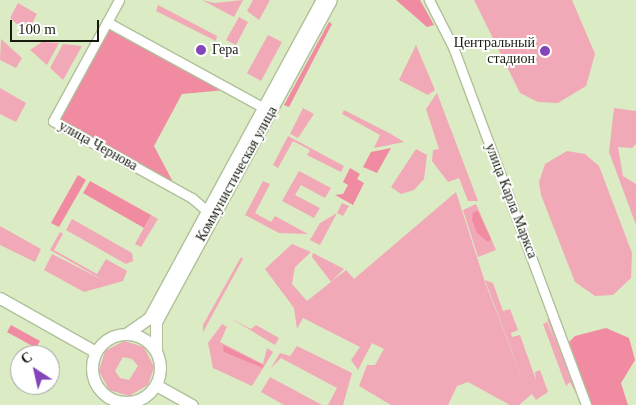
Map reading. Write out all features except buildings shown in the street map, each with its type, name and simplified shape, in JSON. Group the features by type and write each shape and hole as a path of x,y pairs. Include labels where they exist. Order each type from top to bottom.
{"main road":[{"name":"Коммунистическая улица","path":"156,351 156,322 268,110 322,0"},
{"name":"Коммунистическая улица","path":"126,334 149,318 207,211 331,0"},
{"path":"0,298 96,352"},
{"path":"126,334 143,338 156,351 161,368 156,385 133,402 109,402 93,376 96,352 109,339 126,334"},
{"path":"156,385 192,405"}],"street":[{"name":"улица Чернова","path":"119,0 53,121 198,202 207,211"},
{"name":"улица Карла Маркса","path":"428,0 462,71 586,405"},
{"path":"107,22 268,110"}],"shaded area":[{"path":"202,0 214,3 243,0 234,17"},
{"path":"253,0 270,0 259,20 247,11"},
{"path":"396,0 420,0 434,25 427,27"},
{"name":"Центральный стадион","path":"474,0 572,0 595,54 586,86 558,103 538,102 520,93"},
{"path":"18,3 37,14 27,33 10,18"},
{"path":"158,5 217,36 216,41 156,11"},
{"path":"239,17 248,22 236,45 226,40"},
{"path":"329,22 332,24 289,107 284,105"},
{"path":"109,26 225,90 182,94 154,146 173,182 57,121"},
{"path":"268,35 282,42 261,81 247,73"},
{"path":"1,39 22,58 16,68 0,60"},
{"path":"42,42 59,43 47,65 30,50"},
{"path":"63,44 82,46 63,80 50,68"},
{"path":"416,45 435,90 428,95 399,80"},
{"path":"0,88 26,103 16,122 0,114"},
{"path":"437,93 478,201 468,201 459,178 448,182 432,161 433,150 439,149 426,109"},
{"path":"303,108 314,114 298,138 290,134"},
{"path":"614,108 636,111 636,144 632,148 618,147 623,176 636,184 636,225 609,152"},
{"path":"344,110 404,142 374,148 380,135 342,114"},
{"path":"288,136 344,166 341,172 307,155 310,150 293,141 278,168 273,165"},
{"path":"391,148 377,173 363,167 371,152"},
{"path":"416,149 427,155 424,179 414,190 401,194 391,187"},
{"path":"567,151 585,154 599,166 632,253 631,278 613,295 595,296 575,282 541,195 539,182 545,164"},
{"path":"350,168 360,174 357,179 364,183 353,205 335,195 343,194 348,185 343,182"},
{"path":"299,171 331,188 325,198 301,185 295,195 320,208 314,218 282,201"},
{"path":"78,175 86,180 59,227 51,223"},
{"path":"90,181 151,215 144,228 83,193"},
{"path":"263,181 270,184 255,213 271,222 275,216 308,234 279,233 245,215"},
{"path":"456,192 485,282 528,394 485,280 493,283 503,311 510,309 518,330 511,333 512,337 520,335 536,380 535,372 540,370 548,392 536,400 532,394 519,405 510,405 468,382 457,386 448,405 391,405 359,386 367,365 375,365 384,349 372,343 358,370 351,360 360,347 303,318 297,329 294,308 265,269 292,244 311,252 295,267 292,284 307,301 346,270 354,279"},
{"path":"342,203 349,206 343,216 337,213"},
{"path":"476,204 496,250 478,257 463,210"},
{"path":"478,211 491,239 488,242 477,233 472,220 473,212"},
{"path":"337,213 320,245 310,240 320,223"},
{"path":"151,215 158,219 141,247 135,244"},
{"path":"72,219 132,253 133,261 126,264 66,230"},
{"path":"0,226 41,249 35,262 0,245"},
{"path":"60,232 63,234 54,250 97,274 106,259 127,271 123,281 84,292 44,270 52,254 105,281 50,250"},
{"path":"313,253 344,269 331,282 312,257"},
{"path":"241,257 243,259 203,332 203,325"},
{"path":"230,318 251,329 256,325 279,338 275,345"},
{"path":"547,319 550,320 582,405 570,382 566,386 543,324 547,322 555,341"},
{"path":"222,324 227,327 220,342 263,364 267,348 273,352 252,386 213,368 208,343"},
{"path":"11,325 40,341 38,345 31,345 7,332"},
{"path":"606,328 629,338 635,360 621,383 628,405 591,405 569,342 575,336"},
{"path":"124,341 144,347 154,367 148,385 129,396 109,390 99,371 105,351","holes":["123,357 132,359 138,366 129,380 120,378 115,371"]},
{"path":"223,345 263,365 263,368 224,352"},
{"path":"297,346 352,373 343,405 328,405 337,388 281,358 271,368 280,353 290,356"},
{"path":"270,377 322,405 284,405 261,392"}],"place":[{"name":"Гера","path":"201,50"},
{"name":"Центральный стадион","path":"545,51"}]}
